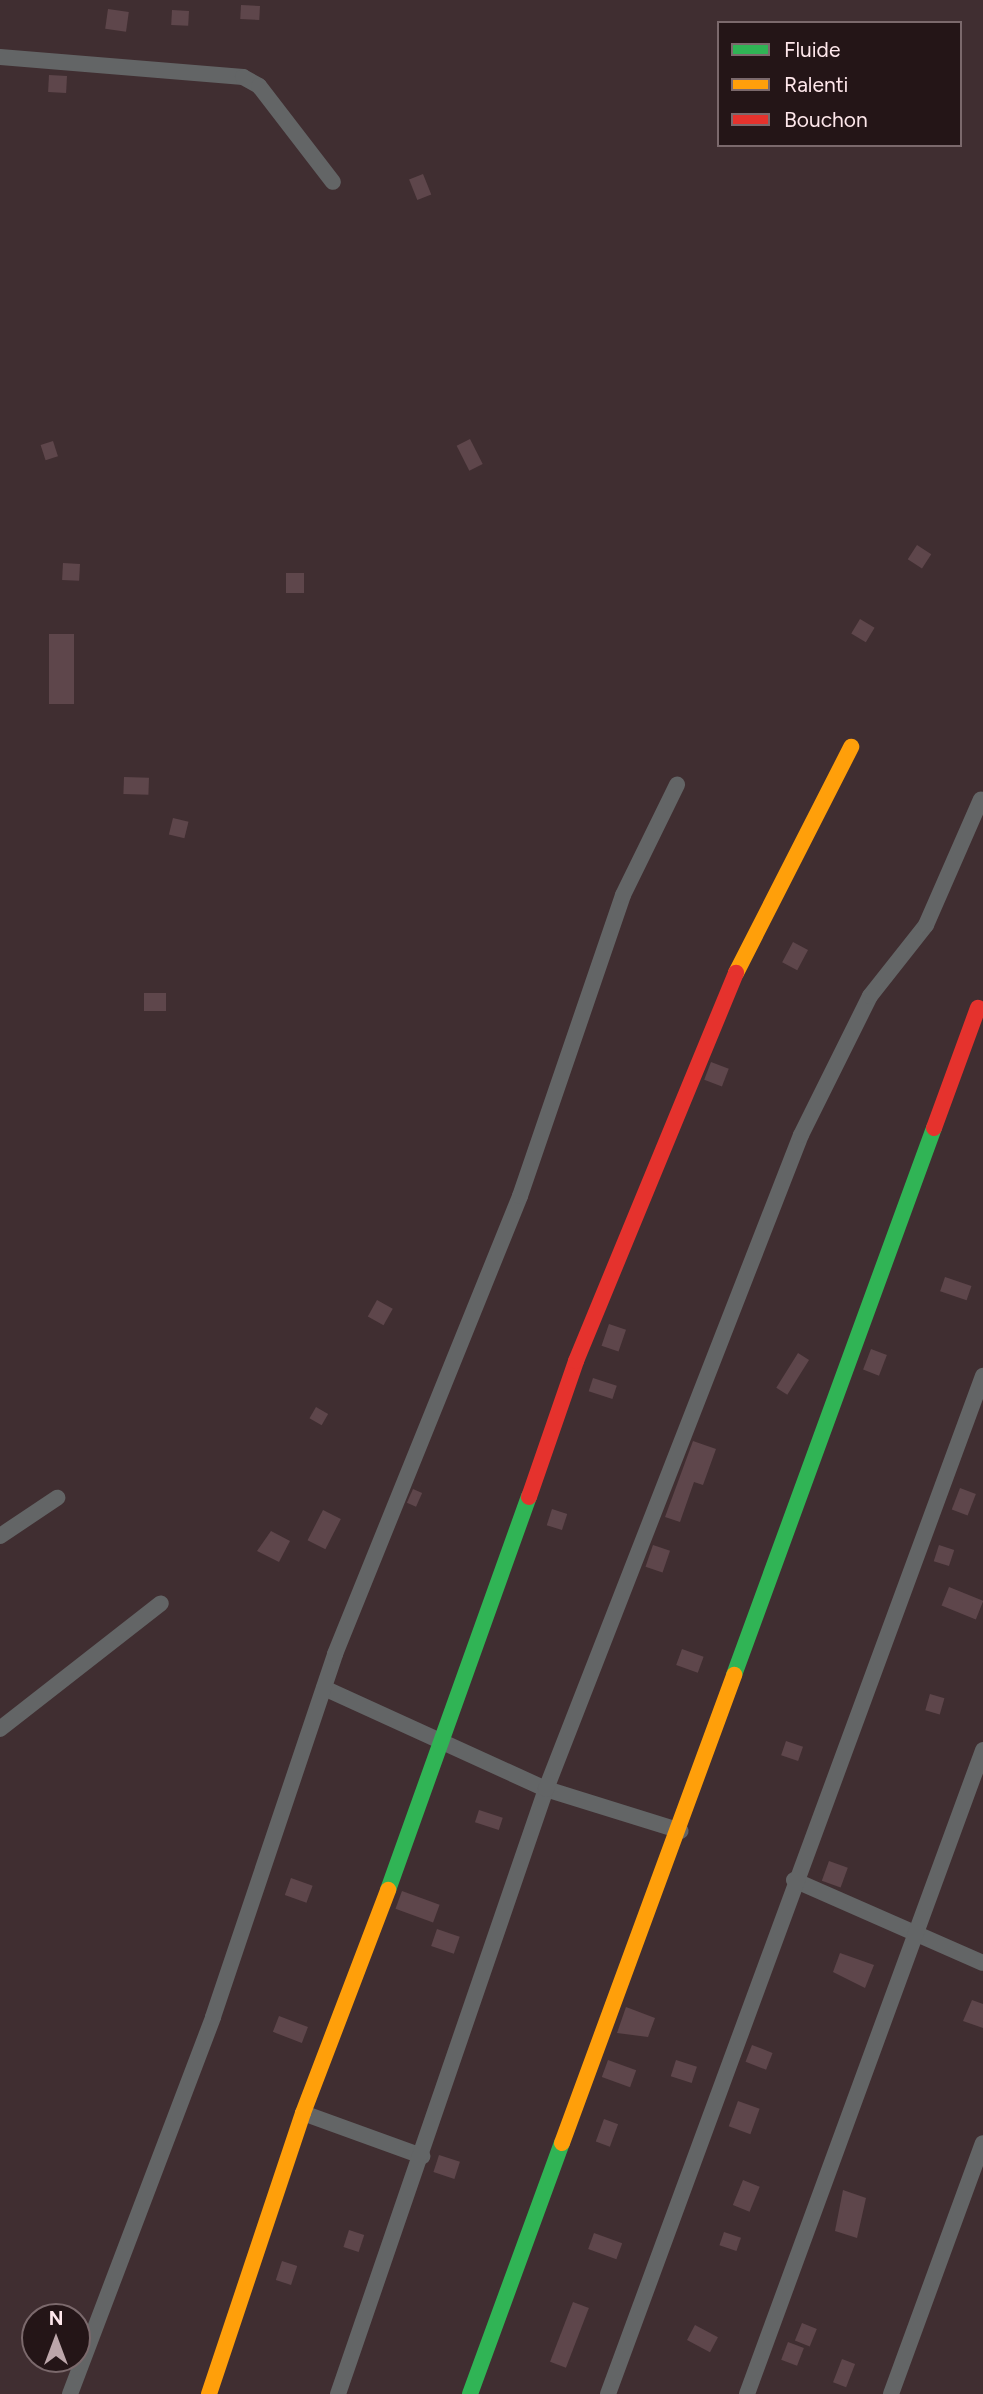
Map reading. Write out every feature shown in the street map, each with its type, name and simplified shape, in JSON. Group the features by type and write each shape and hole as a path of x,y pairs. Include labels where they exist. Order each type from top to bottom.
{"street":[{"path":"0,57 243,77 259,86 333,182"},
{"path":"209,2394 303,2113 444,1744 576,1361 710,1028 851,747"},
{"path":"70,2394 216,2006 324,1688 520,1196 623,895 677,785"},
{"path":"338,2394 546,1789 801,1135 870,996 926,925 981,799"},
{"path":"470,2394 681,1831 978,1008"},
{"path":"608,2394 794,1880 983,1376"},
{"path":"0,1536 57,1498"},
{"path":"0,1729 161,1603"},
{"path":"324,1688 546,1789 681,1831"},
{"path":"747,2394 983,1750"},
{"path":"794,1880 914,1937 983,1963"},
{"path":"303,2113 422,2156"},
{"path":"891,2394 983,2143"}],"building":[{"path":"241,5 260,6 259,20 240,19"},
{"path":"108,9 129,12 126,32 105,29"},
{"path":"172,10 189,11 188,26 171,25"},
{"path":"49,75 67,76 66,93 48,92"},
{"path":"423,174 431,194 417,200 409,180"},
{"path":"470,439 483,464 469,471 457,446"},
{"path":"53,441 58,456 46,460 41,445"},
{"path":"917,545 931,554 922,569 908,559"},
{"path":"63,563 80,564 79,581 62,580"},
{"path":"286,573 304,573 304,593 286,593"},
{"path":"860,619 875,628 866,642 851,634"},
{"path":"49,634 74,634 74,704 49,704"},
{"path":"124,777 149,778 148,795 123,794"},
{"path":"173,818 189,822 184,838 169,834"},
{"path":"793,942 808,950 797,970 782,962"},
{"path":"144,993 166,993 166,1011 144,1011"},
{"path":"711,1062 729,1069 722,1087 704,1080"},
{"path":"945,1277 971,1286 967,1300 940,1291"},
{"path":"377,1300 393,1309 384,1325 368,1317"},
{"path":"609,1324 626,1330 619,1352 602,1346"},
{"path":"871,1349 887,1355 879,1376 863,1370"},
{"path":"798,1353 809,1360 787,1395 776,1388"},
{"path":"593,1378 617,1386 612,1399 589,1391"},
{"path":"316,1407 328,1414 322,1425 310,1418"},
{"path":"693,1441 716,1449 703,1485 694,1482 680,1522 665,1517"},
{"path":"960,1488 976,1494 968,1516 952,1509"},
{"path":"413,1489 422,1493 416,1507 407,1503"},
{"path":"552,1509 567,1514 562,1530 547,1525"},
{"path":"323,1510 341,1519 325,1549 308,1540"},
{"path":"271,1531 290,1541 279,1562 257,1551"},
{"path":"653,1545 670,1551 663,1573 646,1567"},
{"path":"939,1545 954,1550 949,1566 934,1561"},
{"path":"949,1587 983,1601 976,1619 942,1606"},
{"path":"682,1649 704,1657 698,1673 676,1665"},
{"path":"930,1694 944,1698 940,1714 925,1710"},
{"path":"786,1741 803,1747 798,1761 781,1755"},
{"path":"479,1810 503,1818 499,1830 475,1822"},
{"path":"829,1861 848,1868 841,1888 822,1881"},
{"path":"291,1878 313,1886 306,1903 285,1895"},
{"path":"402,1891 440,1905 433,1923 396,1909"},
{"path":"437,1929 460,1937 454,1954 431,1946"},
{"path":"840,1953 874,1965 865,1988 833,1972"},
{"path":"972,2000 983,2004 983,2028 963,2021"},
{"path":"626,2007 655,2018 648,2037 617,2033"},
{"path":"279,2016 308,2027 302,2043 273,2032"},
{"path":"752,2045 773,2053 766,2070 746,2062"},
{"path":"608,2060 636,2070 630,2087 602,2077"},
{"path":"676,2060 697,2067 692,2083 671,2076"},
{"path":"738,2101 760,2109 750,2134 729,2126"},
{"path":"604,2119 618,2124 610,2147 596,2142"},
{"path":"439,2155 460,2162 454,2179 433,2172"},
{"path":"743,2180 760,2187 750,2212 733,2205"},
{"path":"843,2190 866,2198 857,2238 835,2231"},
{"path":"349,2230 364,2235 359,2252 343,2247"},
{"path":"724,2232 741,2238 736,2251 719,2245"},
{"path":"594,2233 622,2243 616,2259 588,2249"},
{"path":"282,2261 297,2266 291,2285 276,2280"},
{"path":"573,2302 589,2308 566,2368 550,2362"},
{"path":"802,2323 817,2329 810,2347 795,2341"},
{"path":"695,2325 718,2337 710,2352 687,2340"},
{"path":"788,2342 804,2348 797,2366 781,2360"},
{"path":"842,2359 855,2364 846,2387 833,2382"}],"traffic: fast":[{"path":"734,1675 934,1128"},
{"path":"388,1890 529,1497"},
{"path":"470,2394 562,2143"}],"traffic: slow":[{"path":"736,973 851,747"},
{"path":"562,2143 734,1675"},
{"path":"209,2394 303,2113 388,1890"}],"traffic: jam":[{"path":"529,1497 576,1361 736,973"},
{"path":"934,1128 978,1008"}]}
